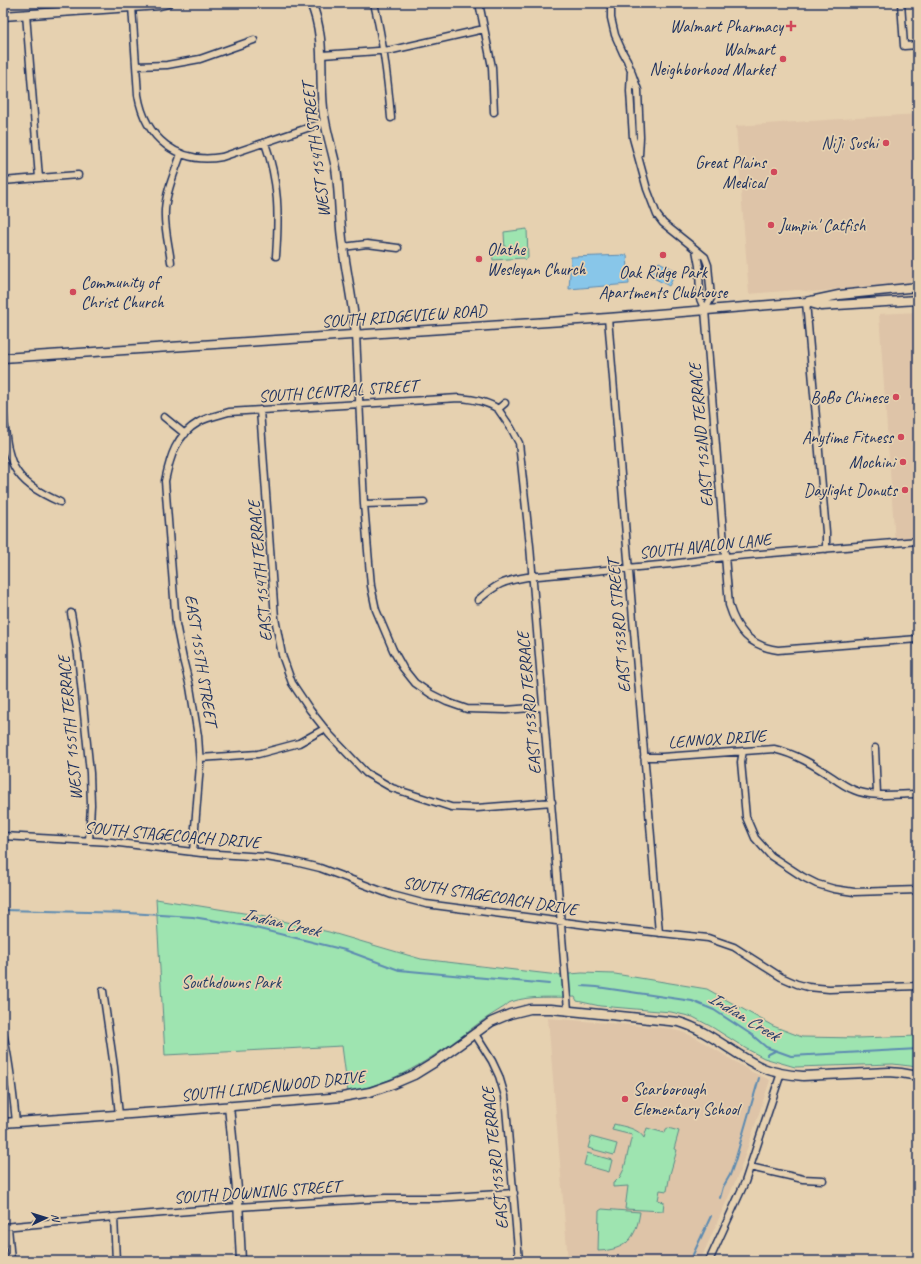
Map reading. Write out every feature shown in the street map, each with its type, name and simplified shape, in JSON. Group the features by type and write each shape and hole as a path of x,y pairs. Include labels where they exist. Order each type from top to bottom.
{"street":[{"path":"3,16 160,5 168,3"},
{"name":"WEST 154TH STREET","path":"311,3 318,24 322,55 325,122 336,167 343,247 352,298 356,334"},
{"path":"374,3 383,51 391,118"},
{"path":"479,3 492,67 494,112"},
{"path":"611,3 611,18 615,35 630,69 633,138 647,189 657,216 663,223 705,257 708,265 711,298 706,310"},
{"path":"901,3 904,46 918,45"},
{"path":"132,6 140,109 156,136 164,144 181,154 196,158 211,159 235,153 325,122"},
{"path":"26,14 38,178"},
{"path":"322,55 383,51 484,29"},
{"path":"136,66 167,65 200,59 254,40"},
{"path":"265,142 274,172 277,191 278,218 276,256"},
{"path":"171,262 164,220 165,209 166,199 181,154"},
{"path":"3,181 78,175"},
{"path":"343,247 367,244 398,248"},
{"path":"696,250 699,266 700,299 706,310"},
{"name":"SOUTH RIDGEVIEW ROAD","path":"3,358 608,318 806,302 840,296 918,287"},
{"name":"SOUTH RIDGEVIEW ROAD","path":"806,302 821,306 918,300"},
{"path":"806,302 826,532 826,549"},
{"name":"EAST 152ND TERRACE","path":"706,310 729,605 735,623 745,635 762,647 778,650 918,639"},
{"name":"EAST 153RD STREET","path":"608,318 659,933"},
{"path":"356,334 364,504 369,572 376,610 393,650 403,668 415,683 431,694 467,709 506,710 543,707"},
{"name":"SOUTH CENTRAL STREET","path":"185,434 200,421 229,412 459,398 486,403 498,409"},
{"path":"498,409 505,403"},
{"path":"3,408 8,454 18,474 30,487 60,502"},
{"name":"EAST 153RD TERRACE","path":"498,409 503,414 519,443 533,576 568,1010"},
{"name":"EAST 154TH TERRACE","path":"260,410 275,618 282,655 292,683 324,729 366,773 392,788 425,800 451,807 477,808 552,802"},
{"path":"164,417 185,434"},
{"name":"EAST 155TH STREET","path":"185,434 177,442 169,461 165,481 176,624 195,711 200,758 193,852"},
{"path":"364,504 424,502"},
{"name":"SOUTH AVALON LANE","path":"478,600 491,589 506,581 533,576 628,568 725,557 918,541"},
{"name":"WEST 155TH TERRACE","path":"71,613 79,663 90,773 91,805 89,841"},
{"path":"200,758 258,754 299,743 324,729"},
{"path":"876,748 877,794"},
{"name":"LENNOX DRIVE","path":"644,757 774,749 787,752 807,761 848,787 864,793 918,794"},
{"path":"743,751 740,762 746,817 755,838 771,856 803,877 821,886 854,892 918,890"},
{"name":"SOUTH STAGECOACH DRIVE","path":"3,836 111,842 193,852 266,857 291,861 320,868 392,895 426,904 561,922 698,936 722,942 734,947 782,977 808,987 829,989 918,986"},
{"path":"103,991 119,1115"},
{"name":"SOUTH LINDENWOOD DRIVE","path":"3,1123 342,1097 370,1092 414,1075 491,1022 510,1014 530,1009 568,1010 670,1020 687,1024 705,1032 761,1067 781,1073 803,1076 889,1072 918,1076"},
{"path":"3,1033 8,1051 16,1122"},
{"name":"EAST 153RD TERRACE","path":"475,1034 492,1061 499,1076 505,1096 520,1261"},
{"path":"709,1261 738,1200 781,1073"},
{"path":"230,1106 241,1261"},
{"path":"750,1166 803,1179 824,1180"},
{"name":"SOUTH DOWNING STREET","path":"5,1227 238,1207 385,1198 437,1198 514,1193"},
{"path":"114,1217 116,1261"},
{"path":"5,1227 11,1261"}],"shaded area":[{"path":"918,114 918,281 813,292 798,290 749,294 736,126"},
{"path":"918,312 918,541 895,543 879,314"},
{"path":"548,1018 666,1028 682,1032 695,1037 752,1072 770,1080 739,1173 700,1261 568,1261"}],"green space":[{"path":"527,229 528,258 525,260 524,258 493,260 492,252 505,251 504,232"},
{"name":"Southdowns Park","path":"156,899 256,915 329,932 421,959 558,975 582,973 615,974 707,989 773,1026 802,1037 858,1038 918,1036 918,1067 893,1064 795,1067 764,1058 693,1017 671,1012 600,1006 577,1001 575,997 526,998 510,1002 438,1053 410,1070 381,1083 348,1092 342,1046 165,1055"},
{"path":"614,1124 635,1130 644,1138 647,1128 665,1133 666,1129 668,1128 679,1131 674,1149 677,1150 667,1191 660,1190 658,1200 664,1202 663,1211 625,1209 628,1186 613,1187 613,1183 620,1177 624,1169 632,1135 612,1130"},
{"path":"591,1137 617,1144 614,1155 588,1148"},
{"path":"587,1153 612,1160 609,1172 584,1165"},
{"path":"602,1209 640,1212 636,1229 628,1241 616,1248 598,1251 599,1211"}],"water":[{"path":"627,255 629,284 569,289 571,257"},
{"path":"659,262 677,271 669,286 650,276"}],"waterway":[{"name":"Indian Creek","path":"3,910 129,913 193,917 247,926 345,950 399,970 549,984"},
{"name":"Indian Creek","path":"582,986 692,1001 714,1010 752,1035 766,1047 791,1056 918,1049"},
{"name":"Indian Creek","path":"767,1055 775,1051"},
{"path":"720,1198 723,1187 730,1175 735,1161 759,1078"},
{"path":"690,1261 711,1216"}],"place":[{"name":"Walmart Pharmacy","path":"791,26"},
{"name":"Walmart Neighborhood Market","path":"783,59"},
{"name":"NiJi Sushi","path":"886,143"},
{"name":"Great Plains Medical","path":"774,172"},
{"name":"Jumpin' Catfish","path":"771,225"},
{"name":"Oak Ridge Park Apartments Clubhouse","path":"663,255"},
{"name":"Olathe Wesleyan Church","path":"479,259"},
{"name":"Community of Christ Church","path":"73,292"},
{"name":"BoBo Chinese","path":"896,397"},
{"name":"Anytime Fitness","path":"901,437"},
{"name":"Mochini","path":"903,462"},
{"name":"Daylight Donuts","path":"905,490"},
{"name":"Scarborough Elementary School","path":"625,1099"}]}
